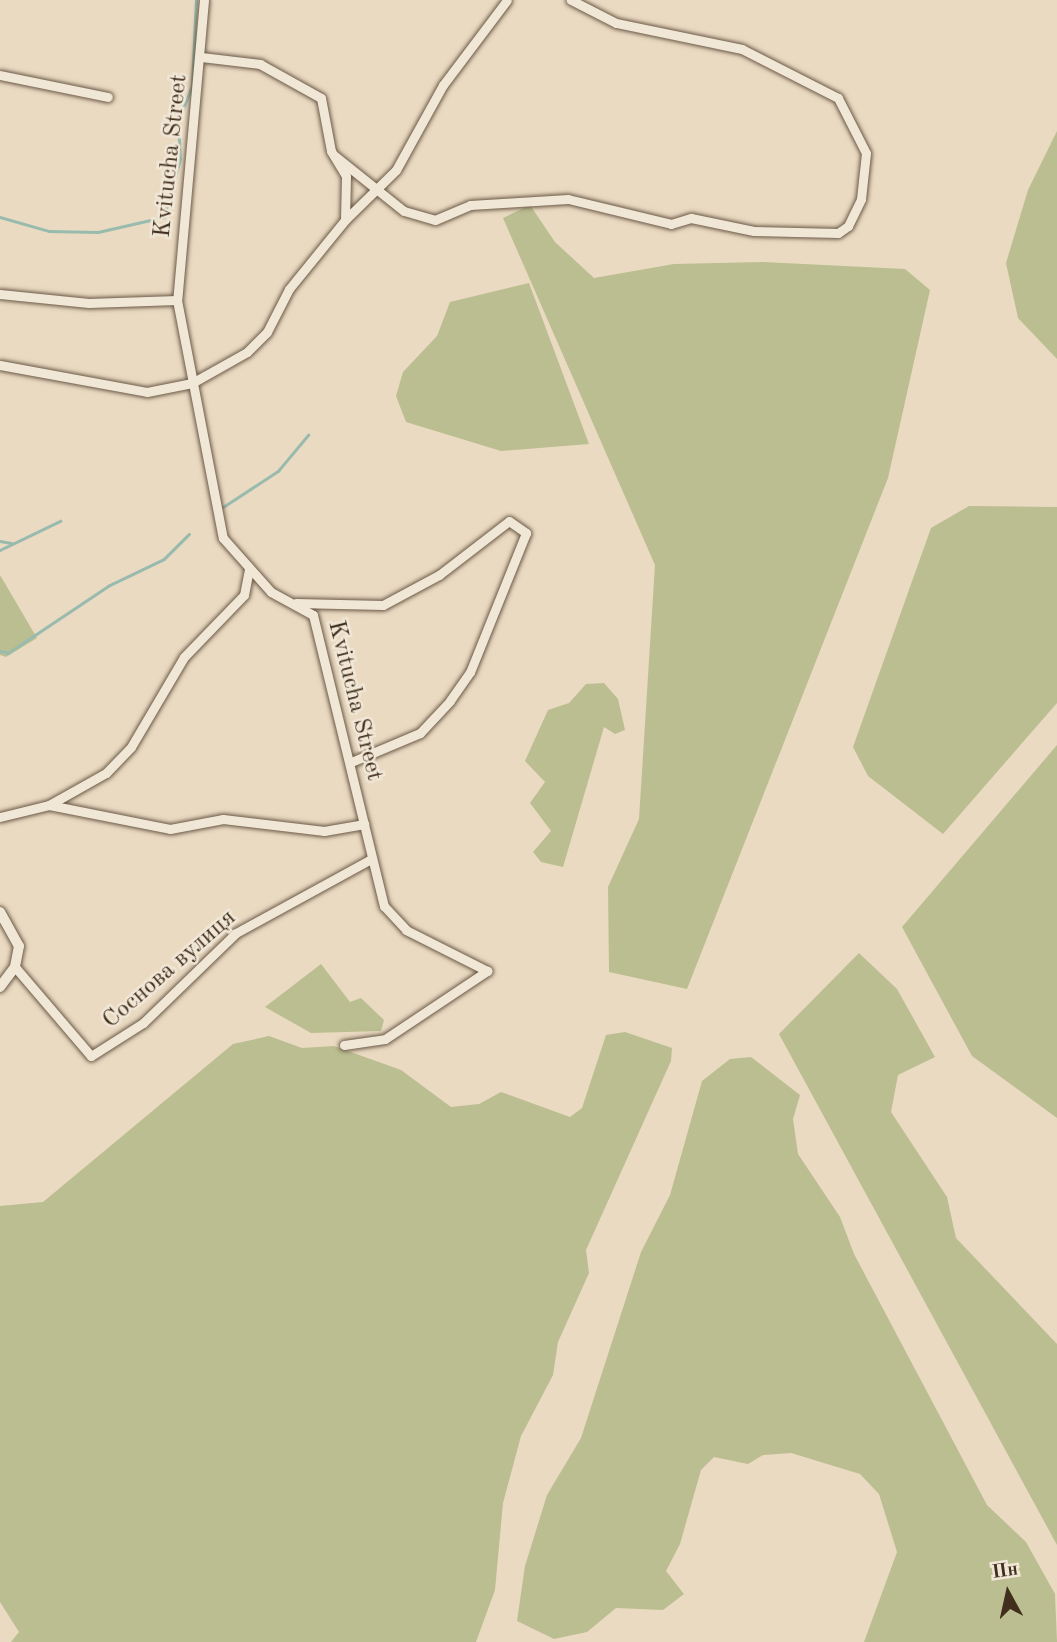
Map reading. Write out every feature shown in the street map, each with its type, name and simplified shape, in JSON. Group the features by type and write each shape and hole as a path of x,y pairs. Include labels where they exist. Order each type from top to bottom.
{"street":[{"name":"Kvitucha Street","path":"204,0 201,57 177,300 223,538 271,592 313,615 321,633 384,906 398,924 486,971 385,1039 344,1045"},
{"path":"335,156 380,189 404,211 435,220 498,201 583,200 671,224 691,218 754,231 838,233 859,207 866,153 838,98 742,49 616,23 571,0"},
{"path":"0,365 147,392 192,383 247,352 267,332 289,289 345,220 380,189 506,1"},
{"name":"Kvitucha Street","path":"201,57 260,64 321,99 335,156 346,176 345,220"},
{"path":"0,75 108,97"},
{"path":"0,294 89,303 177,300"},
{"path":"295,603 383,605 439,575 509,521 526,533 470,672 450,701 421,733 351,762"},
{"path":"0,817 49,805 106,773 131,747 184,657 244,595 249,569"},
{"path":"49,805 170,829 223,819 324,831 364,824"},
{"name":"Соснова вулиця","path":"15,967 91,1056 105,1050 143,1023 236,933 371,859"},
{"path":"0,912 19,946 15,967 0,987"}],"green space":[{"path":"1057,131 1057,359 1018,318 1006,263 1028,190"},
{"path":"530,205 555,242 594,278 674,264 763,262 905,269 930,290 888,478 687,989 609,972 608,887 639,819 655,565 503,218"},
{"path":"529,283 589,444 501,451 406,422 396,396 403,372 437,336 450,302"},
{"path":"969,506 1057,507 1057,703 943,834 868,776 853,747 931,528"},
{"path":"0,575 37,638 6,657 0,655"},
{"path":"604,683 618,699 625,730 615,734 604,727 563,867 541,862 533,852 551,831 530,803 545,782 525,761 548,710 569,703 586,684"},
{"path":"1057,745 1057,1118 972,1056 902,927"},
{"path":"859,953 897,989 935,1057 898,1075 891,1112 947,1197 956,1238 1057,1344 1057,1545 779,1034"},
{"path":"321,964 350,1002 361,998 384,1020 381,1031 311,1033 265,1007"},
{"path":"625,1032 672,1048 671,1061 586,1250 589,1273 558,1342 553,1375 521,1436 503,1503 495,1590 476,1642 11,1642 19,1632 0,1602 0,1206 43,1202 233,1044 269,1036 302,1048 334,1046 401,1070 451,1107 479,1104 501,1092 570,1117 582,1108 606,1035"},
{"path":"751,1057 800,1095 793,1119 798,1154 840,1217 854,1254 987,1505 1026,1542 1055,1594 1057,1642 864,1642 897,1552 879,1494 860,1474 791,1453 763,1455 748,1464 714,1457 701,1470 680,1544 666,1571 684,1594 663,1610 616,1608 587,1632 554,1639 517,1621 525,1566 547,1495 581,1438 641,1252 670,1195 702,1081 730,1059"}],"waterway":[{"path":"0,217 49,231 98,232 164,217 180,159 178,122 192,85 196,0"},
{"path":"223,507 278,471 308,435"},
{"path":"0,550 60,521"},
{"path":"0,651 8,653 108,586 164,559 189,534"},
{"path":"0,541 11,543"}]}
